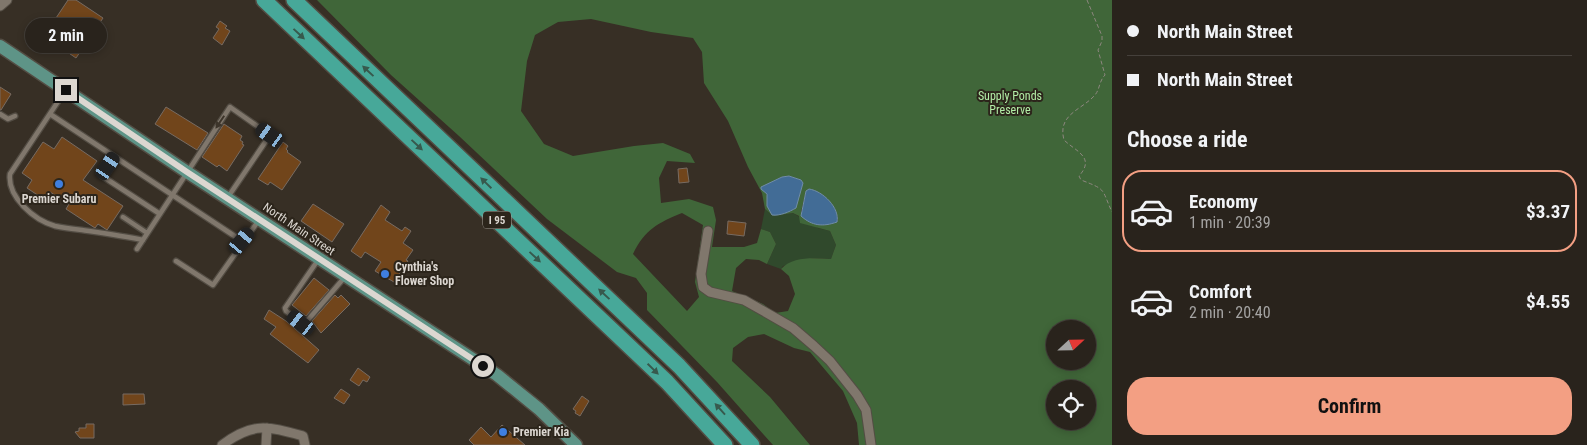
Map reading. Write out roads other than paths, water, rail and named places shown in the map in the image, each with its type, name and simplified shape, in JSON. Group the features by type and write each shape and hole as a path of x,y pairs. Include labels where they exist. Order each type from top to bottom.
{"highway":[{"name":"I 95","path":"264,0 667,382 725,445"},
{"name":"I 95","path":"294,0 679,366 752,445"}],"main road":[{"name":"North Main Street","path":"0,46 187,172 497,376 539,410 576,445"}],"street":[{"path":"0,6 7,0"},
{"path":"708,231 701,274 703,287 710,292 744,300 762,309 793,328 830,361 858,395 866,410 871,445"},
{"path":"222,445 248,429 266,428 278,429 303,436 306,445"},
{"path":"266,428 266,445"}],"lane":[{"path":"66,90 10,174 10,185 18,200 33,214 54,226 143,240"},
{"path":"137,250 230,107 270,135 227,198"},
{"path":"0,114 8,119 15,116"},
{"path":"50,114 242,241"},
{"path":"115,157 102,176 160,214"},
{"path":"123,217 147,233"},
{"path":"176,261 213,286 242,241 259,219"},
{"path":"319,259 285,308 288,313 301,323 306,321 345,276"}],"water":[{"path":"789,176 801,180 803,183 796,208 778,215 772,215 767,206 767,194 761,187 782,177"},
{"path":"809,189 820,193 829,201 836,211 837,222 818,225 809,222 801,216 806,191"}],"place":[{"name":"Premier Subaru","path":"59,184"},
{"name":"Cynthia's Flower Shop","path":"385,274"},
{"name":"Premier Kia","path":"503,432"}],"park label":[{"name":"Supply Ponds Preserve","path":"1010,103"}]}
